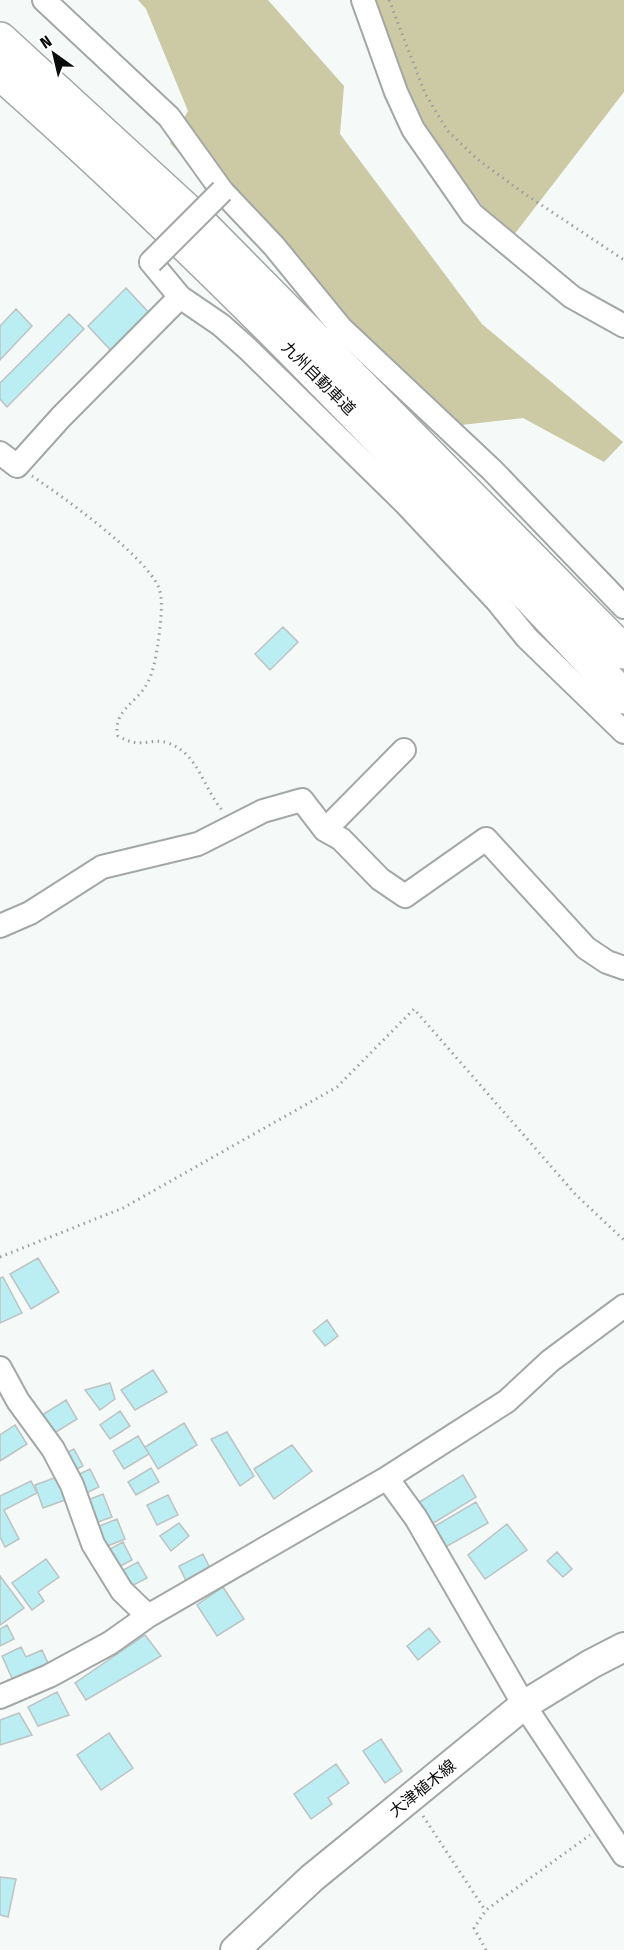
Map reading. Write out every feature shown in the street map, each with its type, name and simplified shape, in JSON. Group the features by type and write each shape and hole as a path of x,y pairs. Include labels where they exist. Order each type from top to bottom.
{"highway":[{"name":"九州自動車道","path":"0,39 195,218 624,652"},
{"name":"九州自動車道","path":"0,73 133,195 372,431 624,697"}],"main road":[{"name":"大津植木線","path":"235,1950 312,1878 524,1705 591,1664 624,1647"}],"street":[{"path":"44,0 169,117 222,190 274,246 341,328 492,470 624,607"},
{"path":"363,0 396,92 413,129 472,214 572,297 624,326"},
{"path":"222,190 151,262 180,297 221,325 248,349 398,495 482,584 527,638 624,732"},
{"path":"8,459 61,417 180,297"},
{"path":"326,830 404,750"},
{"path":"0,926 30,913 102,867 198,844 263,811 302,800 326,830 341,839 380,879 405,896 486,839 586,948 607,962 624,968"},
{"path":"0,1697 49,1676 110,1643 148,1616 387,1478 507,1401 550,1361 624,1306"},
{"path":"0,1368 18,1401 53,1449 72,1485 93,1544 122,1591 148,1616"},
{"path":"387,1478 416,1518 524,1705 624,1855"}],"path":[{"path":"389,0 425,93 447,130 477,159 624,260"},
{"path":"8,459 64,497 149,572 159,589 161,623 156,657 146,686 121,713 116,728 118,736 131,744 165,742 186,752 203,778 212,799 236,824"},
{"path":"0,1257 123,1208 337,1088 414,1009 576,1195 624,1240"},
{"path":"422,1815 486,1910"},
{"path":"486,1950 474,1928 486,1910 604,1824"}],"shaded area":[{"path":"138,0 268,0 344,86 340,134 482,324 623,442 604,462 523,418 426,429 170,143 188,111 146,9"},
{"path":"374,0 624,0 624,92 510,240 423,131"}],"building":[{"path":"126,288 153,317 114,354 88,326"},
{"path":"16,309 32,326 0,360 0,326"},
{"path":"69,314 84,329 7,407 0,399 0,383"},
{"path":"283,627 298,642 270,670 255,654"},
{"path":"38,1258 59,1292 31,1309 10,1274"},
{"path":"3,1277 22,1313 0,1323 0,1278"},
{"path":"327,1320 338,1336 325,1346 313,1331"},
{"path":"153,1370 167,1392 135,1410 121,1390"},
{"path":"110,1383 115,1399 100,1410 85,1390"},
{"path":"66,1400 77,1419 53,1434 42,1415"},
{"path":"120,1411 130,1426 110,1439 100,1425"},
{"path":"184,1423 197,1445 158,1469 145,1447"},
{"path":"15,1425 27,1444 0,1461 0,1435"},
{"path":"227,1432 254,1476 240,1486 211,1439"},
{"path":"138,1436 149,1454 124,1469 113,1451"},
{"path":"292,1445 312,1471 274,1499 254,1469"},
{"path":"74,1449 83,1466 69,1473 60,1456"},
{"path":"151,1468 159,1482 136,1495 128,1482"},
{"path":"90,1469 99,1487 80,1496 71,1478"},
{"path":"463,1475 476,1497 427,1527 413,1506"},
{"path":"57,1477 65,1500 43,1508 35,1485"},
{"path":"31,1481 37,1493 4,1510 19,1539 5,1547 0,1537 0,1496"},
{"path":"103,1494 112,1517 92,1524 83,1502"},
{"path":"168,1495 178,1515 157,1525 147,1505"},
{"path":"476,1502 488,1523 442,1549 430,1529"},
{"path":"117,1519 125,1539 100,1549 92,1529"},
{"path":"179,1523 189,1536 171,1551 160,1536"},
{"path":"507,1524 527,1550 485,1579 468,1555"},
{"path":"123,1542 132,1560 113,1570 104,1552"},
{"path":"557,1552 572,1569 563,1577 547,1561"},
{"path":"203,1554 214,1576 189,1587 179,1566"},
{"path":"46,1559 59,1577 38,1592 44,1601 32,1610 12,1583"},
{"path":"138,1562 147,1578 122,1591 114,1575"},
{"path":"0,1576 24,1608 0,1625"},
{"path":"223,1587 244,1619 217,1636 197,1605"},
{"path":"7,1625 14,1639 0,1646 0,1629"},
{"path":"429,1628 440,1642 418,1660 407,1646"},
{"path":"145,1635 161,1656 86,1700 75,1683"},
{"path":"21,1647 26,1657 42,1650 51,1670 16,1687 2,1656"},
{"path":"57,1692 69,1715 38,1726 28,1707"},
{"path":"19,1713 32,1735 0,1745 0,1720"},
{"path":"109,1733 133,1768 101,1790 77,1755"},
{"path":"381,1739 402,1771 385,1783 363,1751"},
{"path":"336,1764 349,1783 328,1798 332,1804 311,1819 294,1794"},
{"path":"0,1877 16,1879 8,1917 0,1915"}]}
